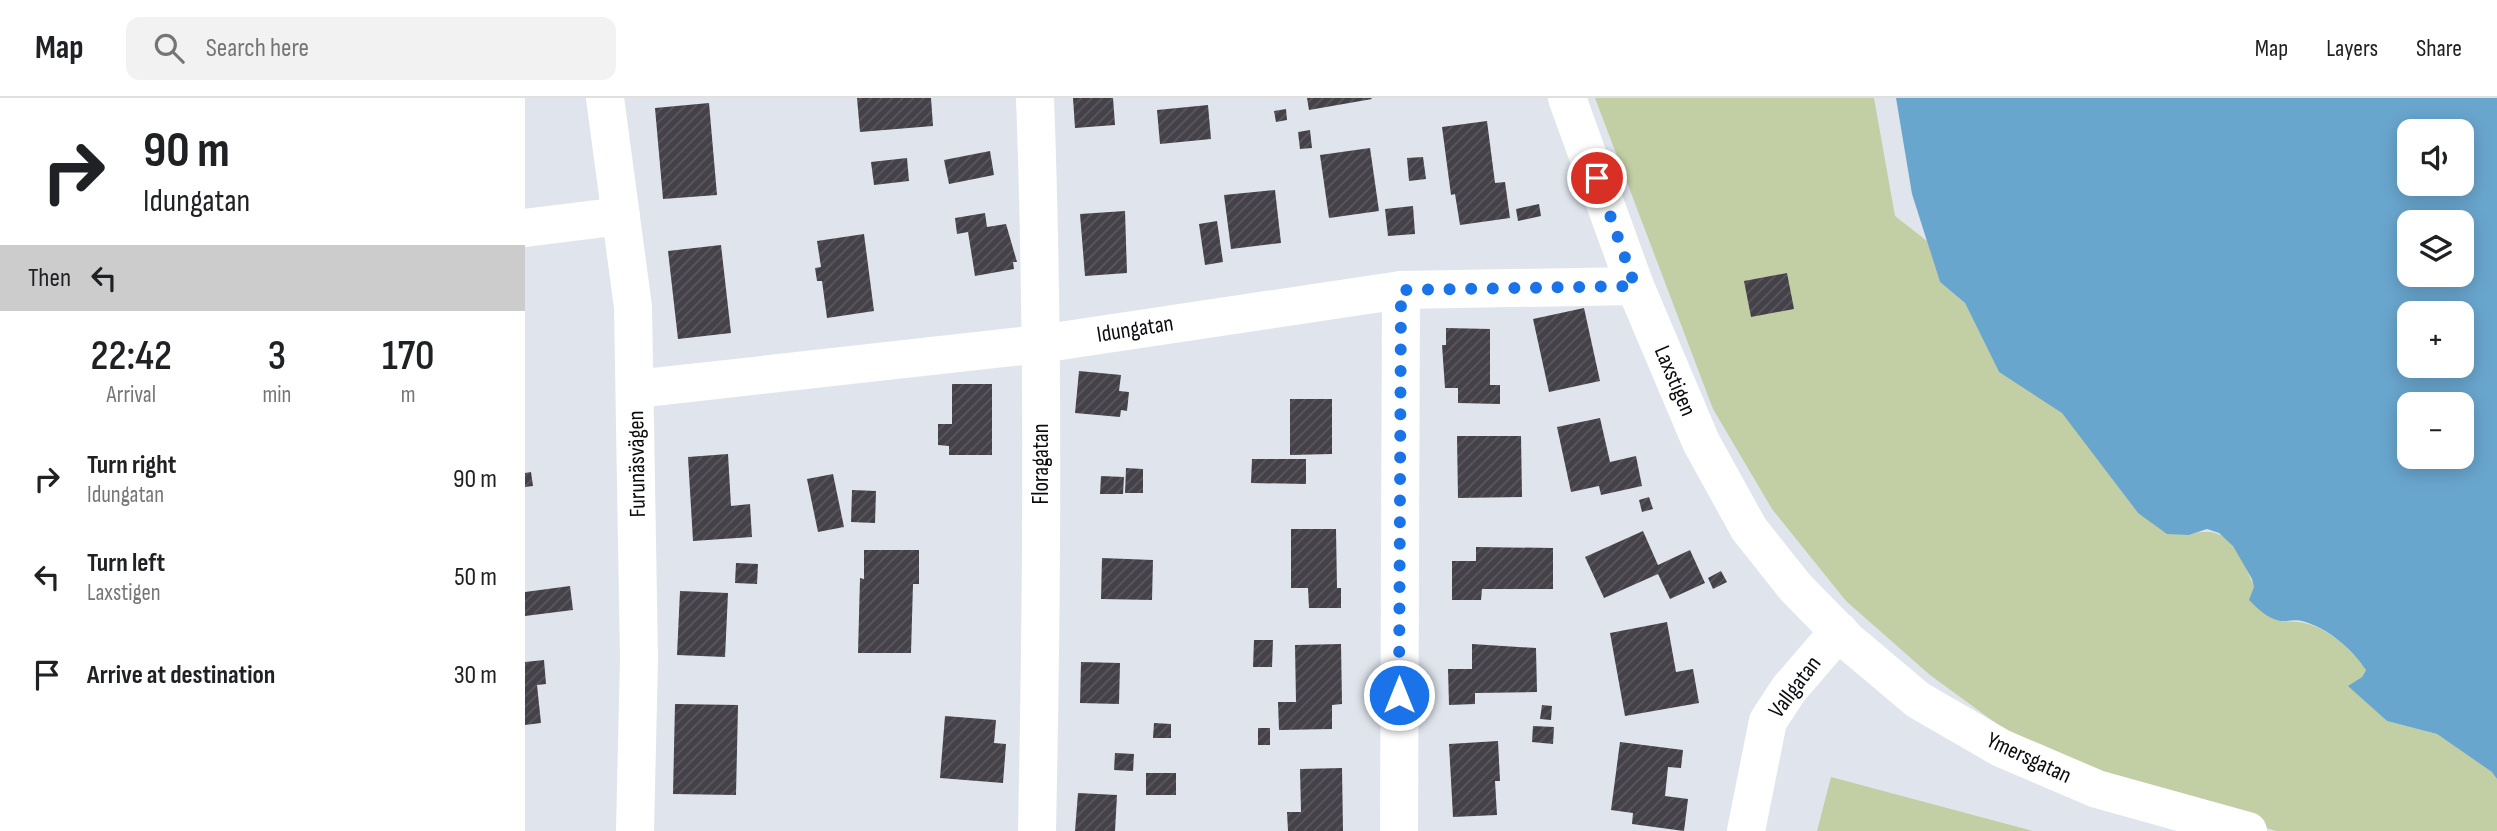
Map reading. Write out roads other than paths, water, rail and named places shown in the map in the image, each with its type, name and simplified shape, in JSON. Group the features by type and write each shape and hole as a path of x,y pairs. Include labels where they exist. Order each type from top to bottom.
{"street":[{"name":"Furunäsvägen","path":"605,98 633,307 639,659 635,831"},
{"name":"Floragatan","path":"1035,98 1041,258 1041,623 1037,831"},
{"name":"Laxstigen","path":"1567,98 1635,286 1701,442 1749,529 1796,588 1839,631"},
{"path":"525,228 621,216"},
{"name":"Idungatan","path":"636,389 1040,344 1401,290 1635,286"},
{"path":"1399,831 1401,290"},
{"name":"Vallgatan","path":"1746,831 1768,721 1789,690 1839,631"},
{"name":"Ymersgatan","path":"1839,631 1918,700 2001,748 2097,789 2248,831"}],"water":[{"path":"1896,98 2497,98 2497,779 2492,772 2437,734 2387,721 2348,686 2362,677 2366,670 2346,647 2330,634 2302,621 2275,620 2259,610 2249,600 2254,587 2252,579 2233,546 2219,533 2207,529 2189,535 2167,534 2138,513 2062,413 1999,372 1965,303 1940,282 1912,194"}]}
